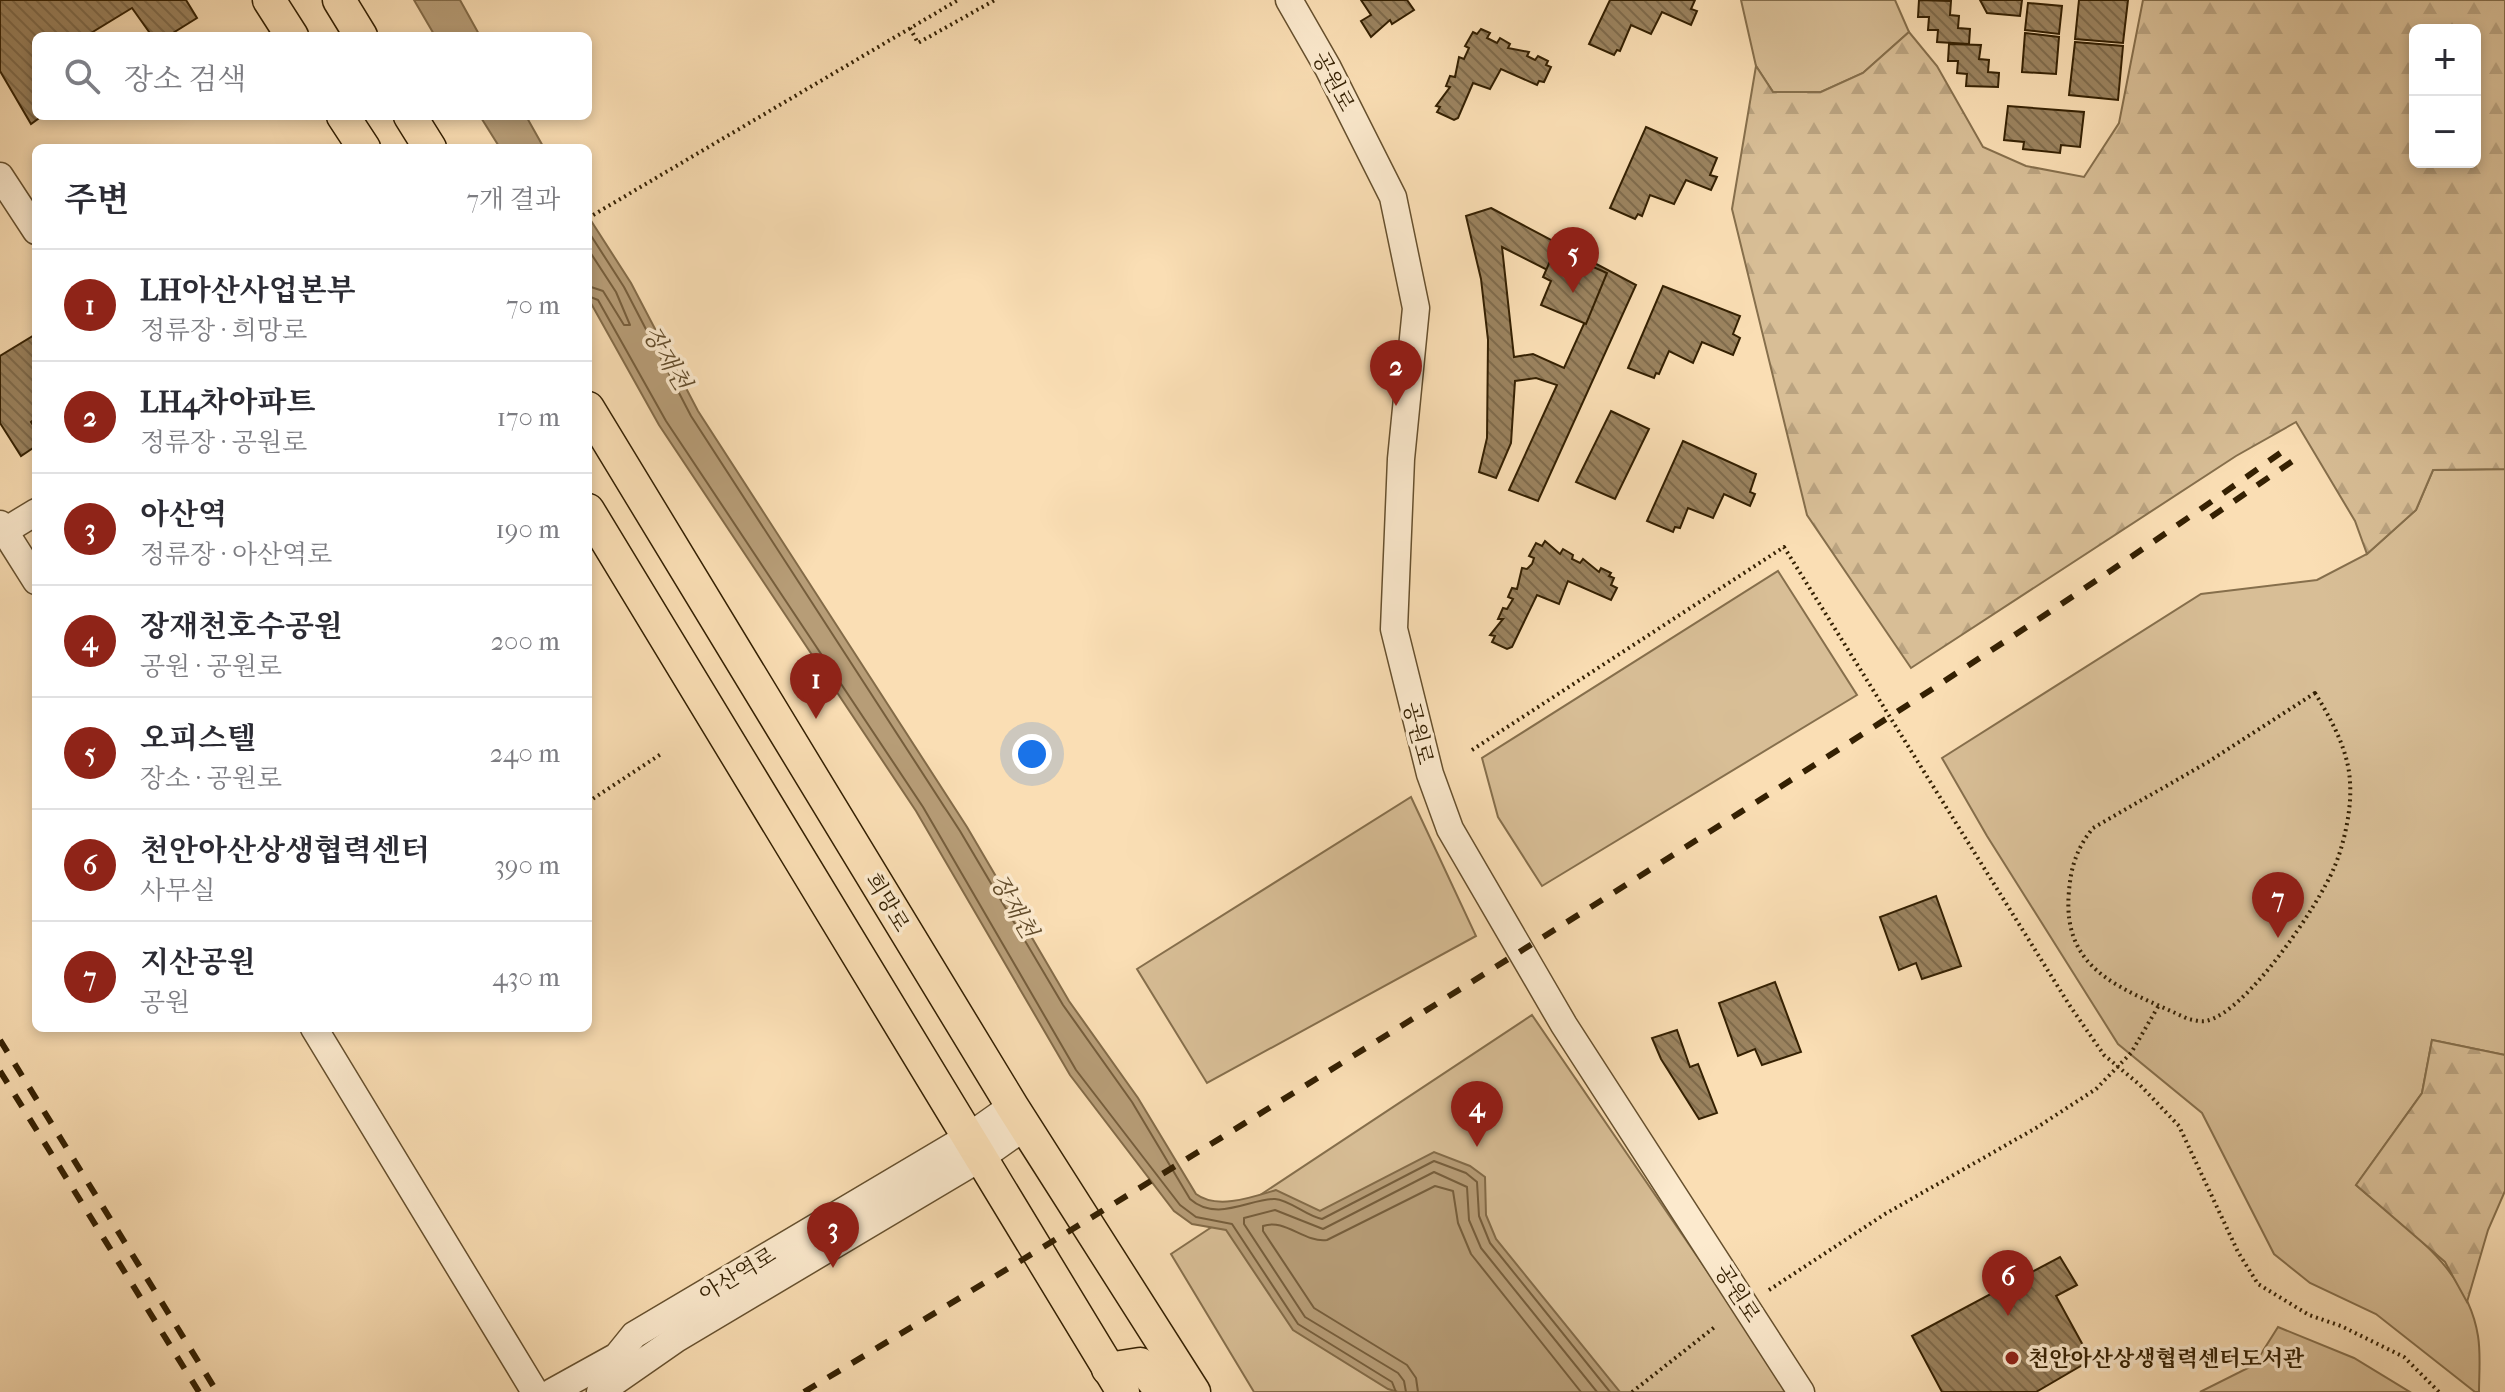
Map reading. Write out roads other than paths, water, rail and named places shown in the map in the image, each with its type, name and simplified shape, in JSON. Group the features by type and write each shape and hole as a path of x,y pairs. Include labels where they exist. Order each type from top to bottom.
{"main road":[{"path":"269,0 289,32"},
{"path":"339,0 359,32"},
{"path":"346,120 361,144"},
{"path":"412,120 428,144"},
{"name":"희망로","path":"592,415 1019,1116 1194,1392"},
{"path":"592,517 1115,1380 1140,1364 1162,1392"}],"street":[{"name":"공원로","path":"1289,0 1328,68 1393,197 1416,308 1401,459 1394,629 1430,774 1450,829 1564,1025 1801,1392"},
{"path":"0,176 32,225"},
{"path":"32,514 1,530 32,575"},
{"path":"316,1032 533,1390"},
{"path":"975,1147 1019,1116"},
{"name":"아산역로","path":"533,1390 617,1356 634,1335 975,1147"},
{"name":"아산역로","path":"606,1390 676,1339 975,1147"}],"water":[{"path":"414,0 460,0 478,32 433,32"},
{"path":"482,120 528,120 542,144 498,144"},
{"name":"장재천","path":"592,222 631,283 698,411 967,827 1069,1001 1138,1098 1196,1194 1224,1202 1276,1190 1320,1211 1434,1152 1470,1166 1485,1177 1486,1215 1496,1239 1620,1392 1398,1392 1388,1389 1293,1330 1226,1230 1192,1224 1174,1211 1070,1075 916,811 659,425 592,305"}],"railway":[{"path":"804,1392 1224,1136 1722,824 2049,612 2290,446"},
{"path":"2211,517 2297,458"},
{"path":"0,1040 217,1392"},
{"path":"0,1071 199,1392"}],"place":[{"name":"오피스텔","path":"1573,293"},
{"name":"LH4차아파트","path":"1396,406"},
{"name":"LH아산사업본부","path":"816,719"},
{"name":"지산공원","path":"2278,938"},
{"name":"장재천호수공원","path":"1477,1147"},
{"name":"아산역","path":"833,1268"},
{"name":"천안아산상생협력센터","path":"2008,1316"},
{"name":"천안아산상생협력센터도서관","path":"2012,1358"}]}
